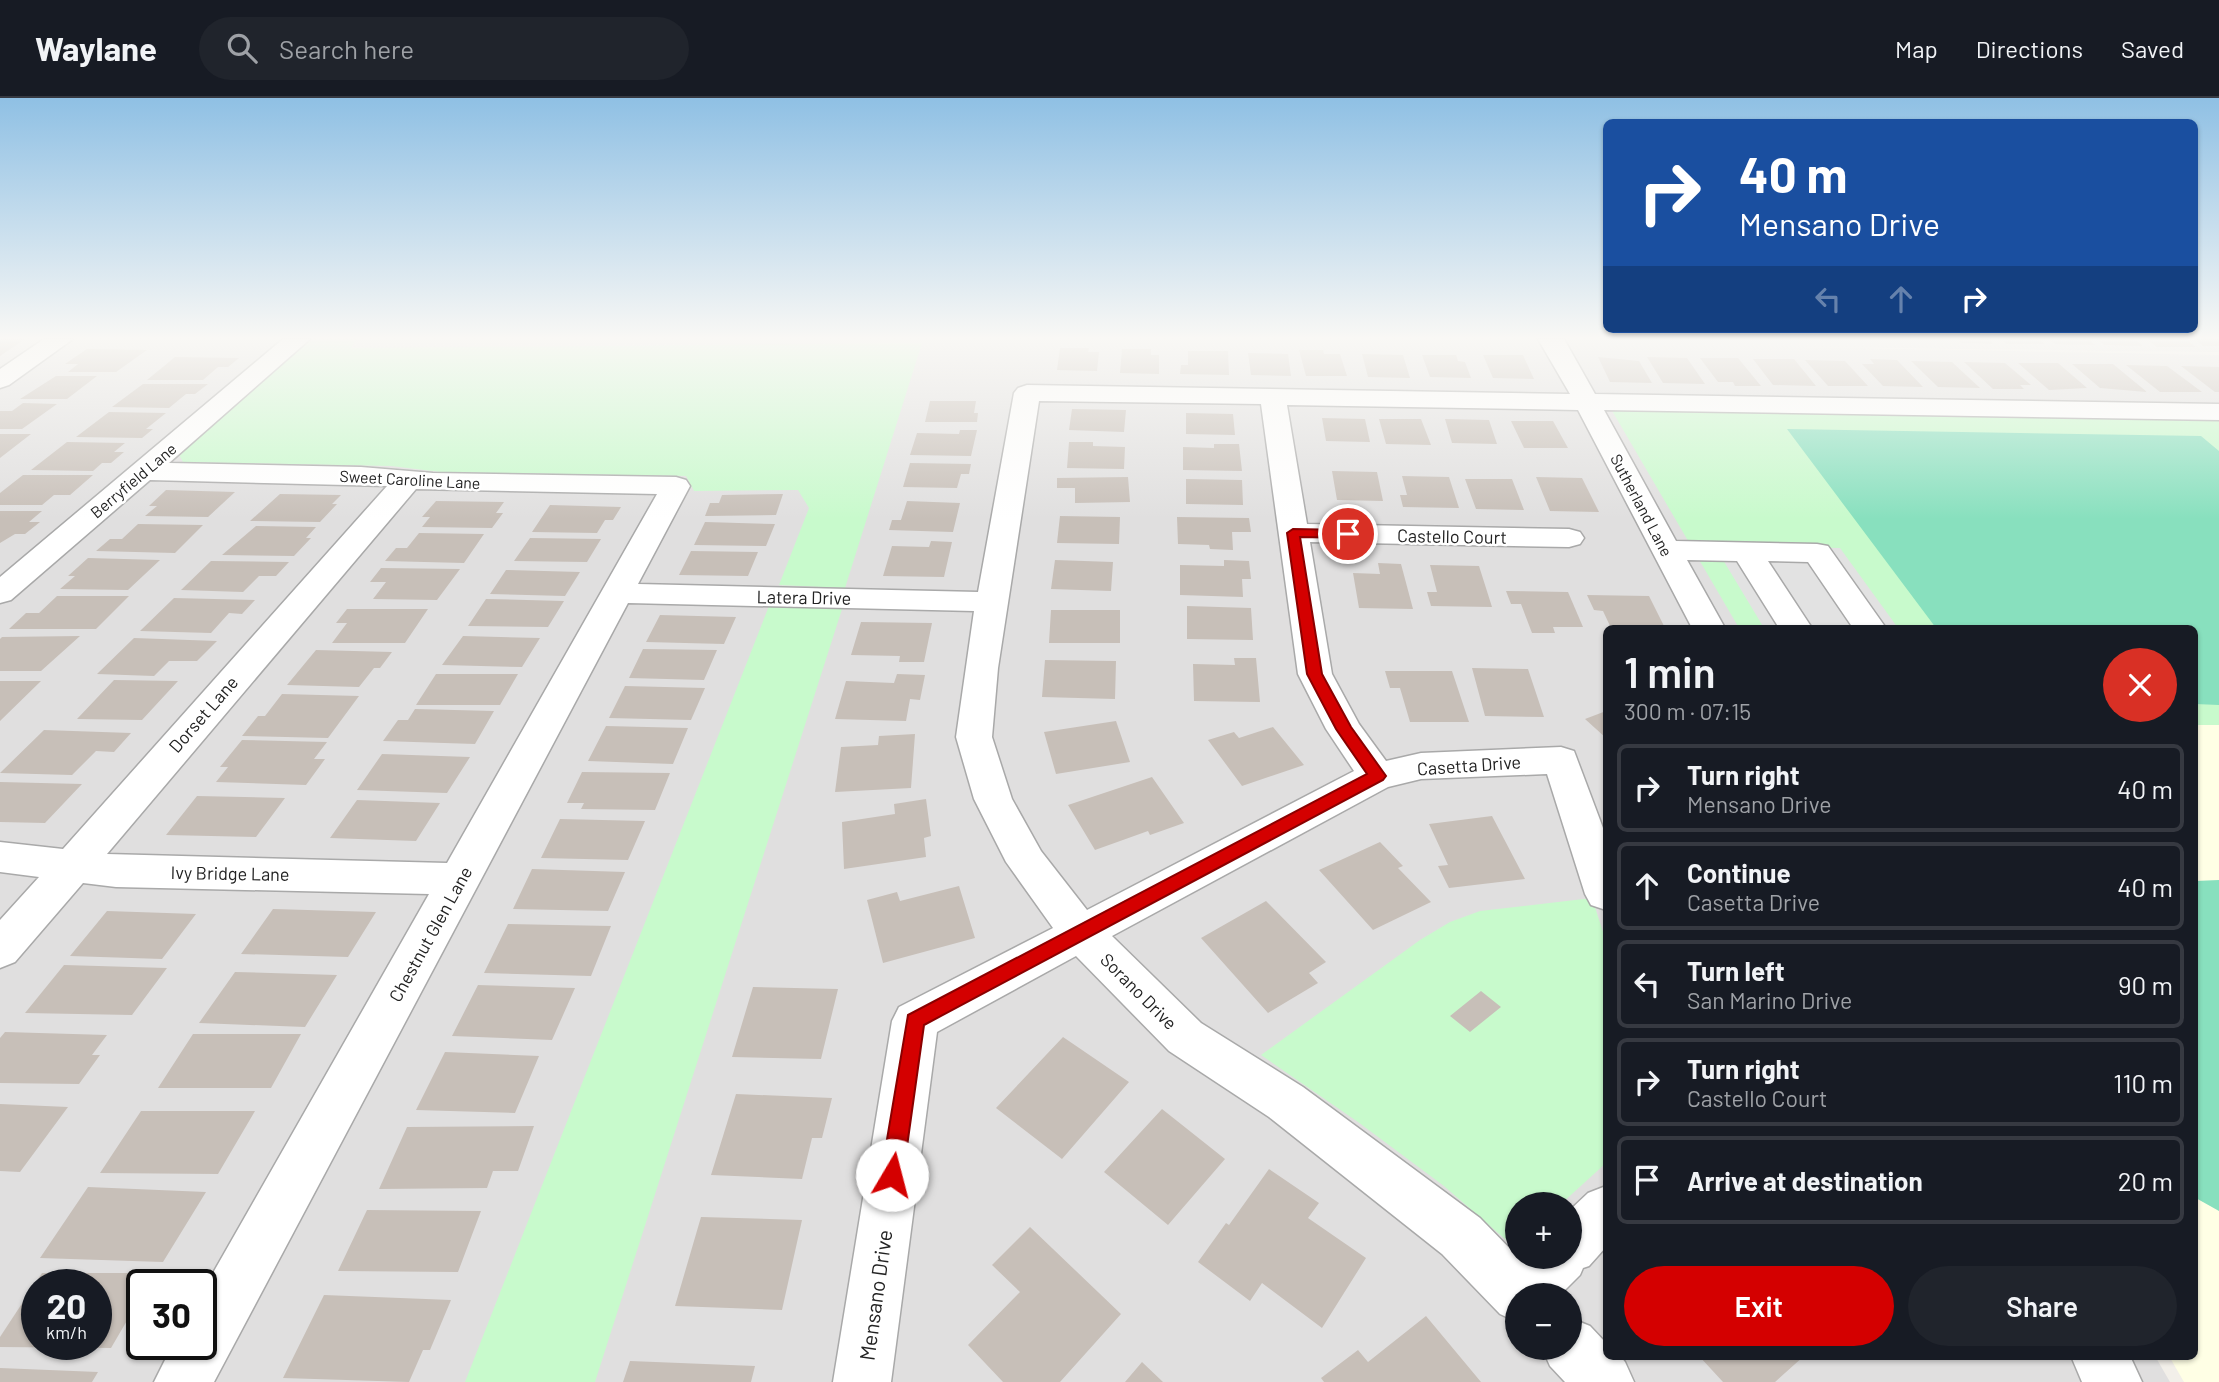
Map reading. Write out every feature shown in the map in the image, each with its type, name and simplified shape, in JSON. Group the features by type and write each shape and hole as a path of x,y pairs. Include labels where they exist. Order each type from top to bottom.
{"street":[{"name":"Berryfield Lane","path":"0,593 228,399"},
{"name":"Sorano Drive","path":"1026,399 981,668 974,737 993,799 1026,862 1082,933 1185,1037 1286,1102 1461,1236 1508,1283"},
{"path":"1273,399 1314,674 1344,729 1377,776"},
{"path":"1394,399 2219,412"},
{"name":"Sutherland Lane","path":"1585,399 1706,625"},
{"name":"Sweet Caroline Lane","path":"143,471 361,475 408,480 676,486"},
{"name":"Dorset Lane","path":"0,950 408,480"},
{"name":"Chestnut Glen Lane","path":"183,1382 676,486"},
{"name":"Castello Court","path":"1293,533 1569,538"},
{"path":"1666,550 1817,553 1867,625"},
{"path":"1748,552 1793,625"},
{"name":"Latera Drive","path":"617,593 992,602"},
{"name":"Casetta Drive","path":"1082,933 1377,776 1421,766 1561,760 1603,885"},
{"name":"Ivy Bridge Lane","path":"0,857 116,871 460,879"},
{"name":"Mensano Drive","path":"862,1382 915,1021 1082,933"},
{"path":"1582,1235 1603,1214"},
{"path":"1533,1283 1547,1269"},
{"path":"1582,1358 1605,1382"},
{"path":"2101,1360 2113,1382"}],"shaded area":[{"path":"0,399 2219,399 2219,724 2198,643 2198,625 1603,625 1603,1360 2157,1360 2170,1382 0,1382"},
{"path":"1714,545 1840,548 1896,625 1762,625"},
{"path":"2198,725 2219,725 2219,1382 2184,1382 2171,1360 2198,1360"}],"green space":[{"path":"240,399 904,399 845,588 779,585 809,508 798,490 694,491 686,476 441,472 391,466 183,462 178,453"},
{"path":"1611,409 2219,419 2219,725 2198,725 2198,625 1737,625"},
{"path":"1787,429 2201,436 2219,451 2219,705 2198,704 2198,625 1934,625"},
{"path":"769,606 843,606 595,1382 465,1382"},
{"path":"2219,880 2219,1211 2198,1199 2198,881"},
{"path":"1592,898 1603,932 1603,1166 1574,1192 1505,1192 1505,1239 1444,1186 1261,1055 1420,940 1450,922 1480,911"}],"building":[{"path":"123,399 180,399 169,408 112,407"},
{"path":"930,401 976,401 974,413 978,413 977,422 925,422"},
{"path":"23,403 57,404 22,429 0,429 0,411 12,411"},
{"path":"1072,409 1126,410 1124,432 1069,430"},
{"path":"109,412 166,413 146,429 153,429 142,438 76,437"},
{"path":"1186,413 1233,414 1235,435 1186,434"},
{"path":"1322,418 1365,419 1370,442 1326,441"},
{"path":"1379,419 1421,419 1431,445 1386,444"},
{"path":"1445,419 1489,420 1497,444 1452,443"},
{"path":"1511,421 1553,421 1568,448 1524,448"},
{"path":"960,430 977,430 971,456 910,455 917,433 959,434"},
{"path":"0,434 31,434 0,458"},
{"path":"67,442 125,443 114,452 124,452 111,463 102,463 93,471 31,470"},
{"path":"1069,442 1093,442 1093,446 1125,447 1124,469 1067,468"},
{"path":"1214,444 1239,444 1242,471 1183,470 1183,447 1214,448"},
{"path":"910,463 971,464 969,474 961,474 957,488 903,487"},
{"path":"1332,471 1377,472 1383,501 1337,500"},
{"path":"23,475 93,475 70,495 54,495 42,505 0,505 0,493"},
{"path":"1402,476 1449,477 1459,508 1403,507 1400,495 1407,495"},
{"path":"1128,477 1130,502 1075,503 1075,488 1057,488 1057,478"},
{"path":"1536,477 1582,478 1599,512 1550,511"},
{"path":"1186,479 1242,480 1243,505 1186,504"},
{"path":"1465,479 1512,479 1524,510 1476,509"},
{"path":"166,490 235,492 208,517 145,516 157,506 149,506"},
{"path":"280,494 341,495 332,504 337,504 320,522 250,521"},
{"path":"783,494 776,515 705,516 710,503 719,503 722,495"},
{"path":"436,501 504,502 496,513 503,513 492,528 422,527 430,517 422,517"},
{"path":"907,501 960,503 953,532 889,530 892,520 901,520"},
{"path":"550,505 621,507 613,520 605,520 597,533 532,532"},
{"path":"0,511 42,511 29,522 40,522 25,534 15,534 0,543"},
{"path":"1060,516 1120,517 1119,544 1057,543"},
{"path":"1177,517 1249,518 1251,532 1232,532 1233,550 1210,549 1209,545 1178,544"},
{"path":"705,522 775,524 766,546 694,545"},
{"path":"138,524 203,525 175,553 96,551 110,539 122,539"},
{"path":"256,526 316,527 306,538 311,538 294,556 222,555"},
{"path":"419,533 484,534 464,563 385,561 396,548 407,548"},
{"path":"530,538 601,539 587,562 514,561"},
{"path":"931,541 952,542 944,577 883,576 892,546 929,547"},
{"path":"691,551 758,552 748,576 679,575"},
{"path":"88,558 160,560 128,590 60,589 75,576 68,576"},
{"path":"1055,560 1113,562 1111,591 1051,589"},
{"path":"1224,560 1249,561 1251,579 1242,579 1243,597 1180,595 1180,565 1224,566"},
{"path":"211,561 289,562 276,576 259,576 243,592 181,590"},
{"path":"1378,563 1401,564 1413,609 1359,608 1353,573 1380,574"},
{"path":"1430,565 1479,566 1492,607 1431,606 1427,592 1437,592"},
{"path":"381,568 460,569 437,600 373,599 386,582 370,582"},
{"path":"506,570 580,572 565,596 490,594"},
{"path":"1506,591 1568,592 1583,627 1553,627 1555,633 1532,633 1521,604 1511,604"},
{"path":"1587,595 1649,596 1664,625 1610,625 1603,611 1594,610"},
{"path":"57,596 129,596 96,629 9,629 26,613 39,613"},
{"path":"174,598 255,600 242,614 229,613 211,633 140,631"},
{"path":"486,599 564,601 548,627 468,626"},
{"path":"1187,606 1251,608 1253,640 1187,639"},
{"path":"347,609 428,609 405,643 332,643 347,623 336,623"},
{"path":"1051,610 1120,610 1120,643 1049,643"},
{"path":"660,615 736,617 724,644 646,642"},
{"path":"861,622 932,623 924,662 899,662 900,656 851,655"},
{"path":"80,636 41,671 0,671 2,637"},
{"path":"463,636 540,638 522,667 442,665"},
{"path":"134,638 217,641 197,661 169,661 154,676 97,674"},
{"path":"643,649 717,650 704,680 629,678"},
{"path":"316,650 392,652 380,668 374,668 359,687 287,685"},
{"path":"1234,658 1256,658 1260,702 1194,701 1193,664 1235,665"},
{"path":"1045,660 1116,661 1115,699 1042,697"},
{"path":"1472,668 1528,669 1544,717 1485,716"},
{"path":"1385,671 1452,671 1469,722 1410,722 1400,688 1390,688"},
{"path":"436,674 518,674 500,705 416,705"},
{"path":"897,674 925,675 920,700 910,699 906,721 835,719 846,681 894,683"},
{"path":"114,680 178,681 142,720 77,719"},
{"path":"0,681 41,681 0,721"},
{"path":"625,686 705,688 691,720 609,718"},
{"path":"282,694 359,696 328,738 242,736 258,716 265,716"},
{"path":"415,709 494,711 475,744 383,741 398,720 408,720"},
{"path":"1603,712 1603,735 1585,719"},
{"path":"1116,721 1130,762 1056,774 1044,732"},
{"path":"606,726 688,728 673,764 588,761"},
{"path":"1273,727 1304,765 1242,786 1208,740 1234,732 1239,738"},
{"path":"44,730 131,733 114,752 96,751 72,775 0,773"},
{"path":"915,734 911,788 835,792 841,747 878,745 879,736"},
{"path":"242,740 327,742 314,759 325,759 306,785 216,782 228,767 220,767"},
{"path":"382,754 470,757 447,793 357,790"},
{"path":"582,772 670,773 655,810 581,809 584,803 567,803"},
{"path":"1152,777 1184,823 1150,835 1148,831 1095,850 1068,805"},
{"path":"0,782 82,784 45,823 0,822"},
{"path":"197,796 285,798 256,837 166,835"},
{"path":"926,799 931,836 924,838 926,857 844,869 842,822 895,814 894,804"},
{"path":"357,800 440,803 416,841 330,838"},
{"path":"1492,816 1525,879 1449,888 1438,866 1448,865 1429,824"},
{"path":"560,819 645,821 628,860 541,858"},
{"path":"1380,842 1403,866 1398,868 1431,902 1373,930 1319,870"},
{"path":"532,869 625,872 608,911 513,909"},
{"path":"959,886 975,938 883,963 867,900 897,892 900,901"},
{"path":"1266,901 1326,962 1309,973 1318,983 1268,1013 1201,938"},
{"path":"273,909 376,912 348,957 241,954"},
{"path":"107,911 196,914 162,959 70,956"},
{"path":"508,924 611,926 591,976 484,973"},
{"path":"64,965 167,968 132,1015 25,1013"},
{"path":"235,972 337,975 305,1027 199,1023"},
{"path":"478,985 575,988 552,1040 452,1036"},
{"path":"753,987 838,989 821,1059 732,1057"},
{"path":"1481,991 1501,1007 1470,1032 1450,1016"},
{"path":"5,1032 107,1035 92,1055 100,1055 79,1084 0,1083 0,1038"},
{"path":"193,1034 301,1034 271,1088 158,1088"},
{"path":"1063,1037 1129,1082 1062,1159 996,1108"},
{"path":"445,1052 539,1056 515,1113 416,1110"},
{"path":"736,1094 832,1098 822,1138 812,1138 802,1179 711,1175"},
{"path":"0,1104 68,1107 20,1172 0,1171"},
{"path":"1162,1109 1225,1159 1168,1225 1104,1172"},
{"path":"141,1111 255,1111 218,1174 100,1173"},
{"path":"534,1126 518,1171 493,1171 487,1188 379,1189 407,1127"},
{"path":"1269,1169 1319,1203 1308,1218 1366,1258 1322,1328 1262,1283 1250,1301 1198,1262 1226,1223 1229,1225"},
{"path":"88,1187 206,1192 163,1262 40,1258"},
{"path":"367,1210 481,1211 458,1272 338,1271"},
{"path":"701,1217 802,1220 782,1310 675,1306"},
{"path":"1030,1227 1121,1314 1060,1382 1003,1382 968,1345 1020,1292 992,1265"},
{"path":"112,1273 126,1273 126,1322 112,1346"},
{"path":"324,1295 451,1300 430,1350 423,1350 409,1382 283,1378"},
{"path":"21,1305 21,1347 0,1347 0,1337"},
{"path":"1426,1316 1481,1382 1324,1382 1321,1378 1358,1350 1368,1362"},
{"path":"1703,1360 1800,1360 1775,1382 1723,1382"},
{"path":"630,1361 755,1366 751,1382 623,1382"},
{"path":"1142,1362 1163,1382 1125,1382"},
{"path":"0,1368 98,1372 92,1382 0,1382"}],"route":[{"path":"892,1175 915,1021 1377,776 1344,729 1314,674 1293,533 1348,534"}]}
